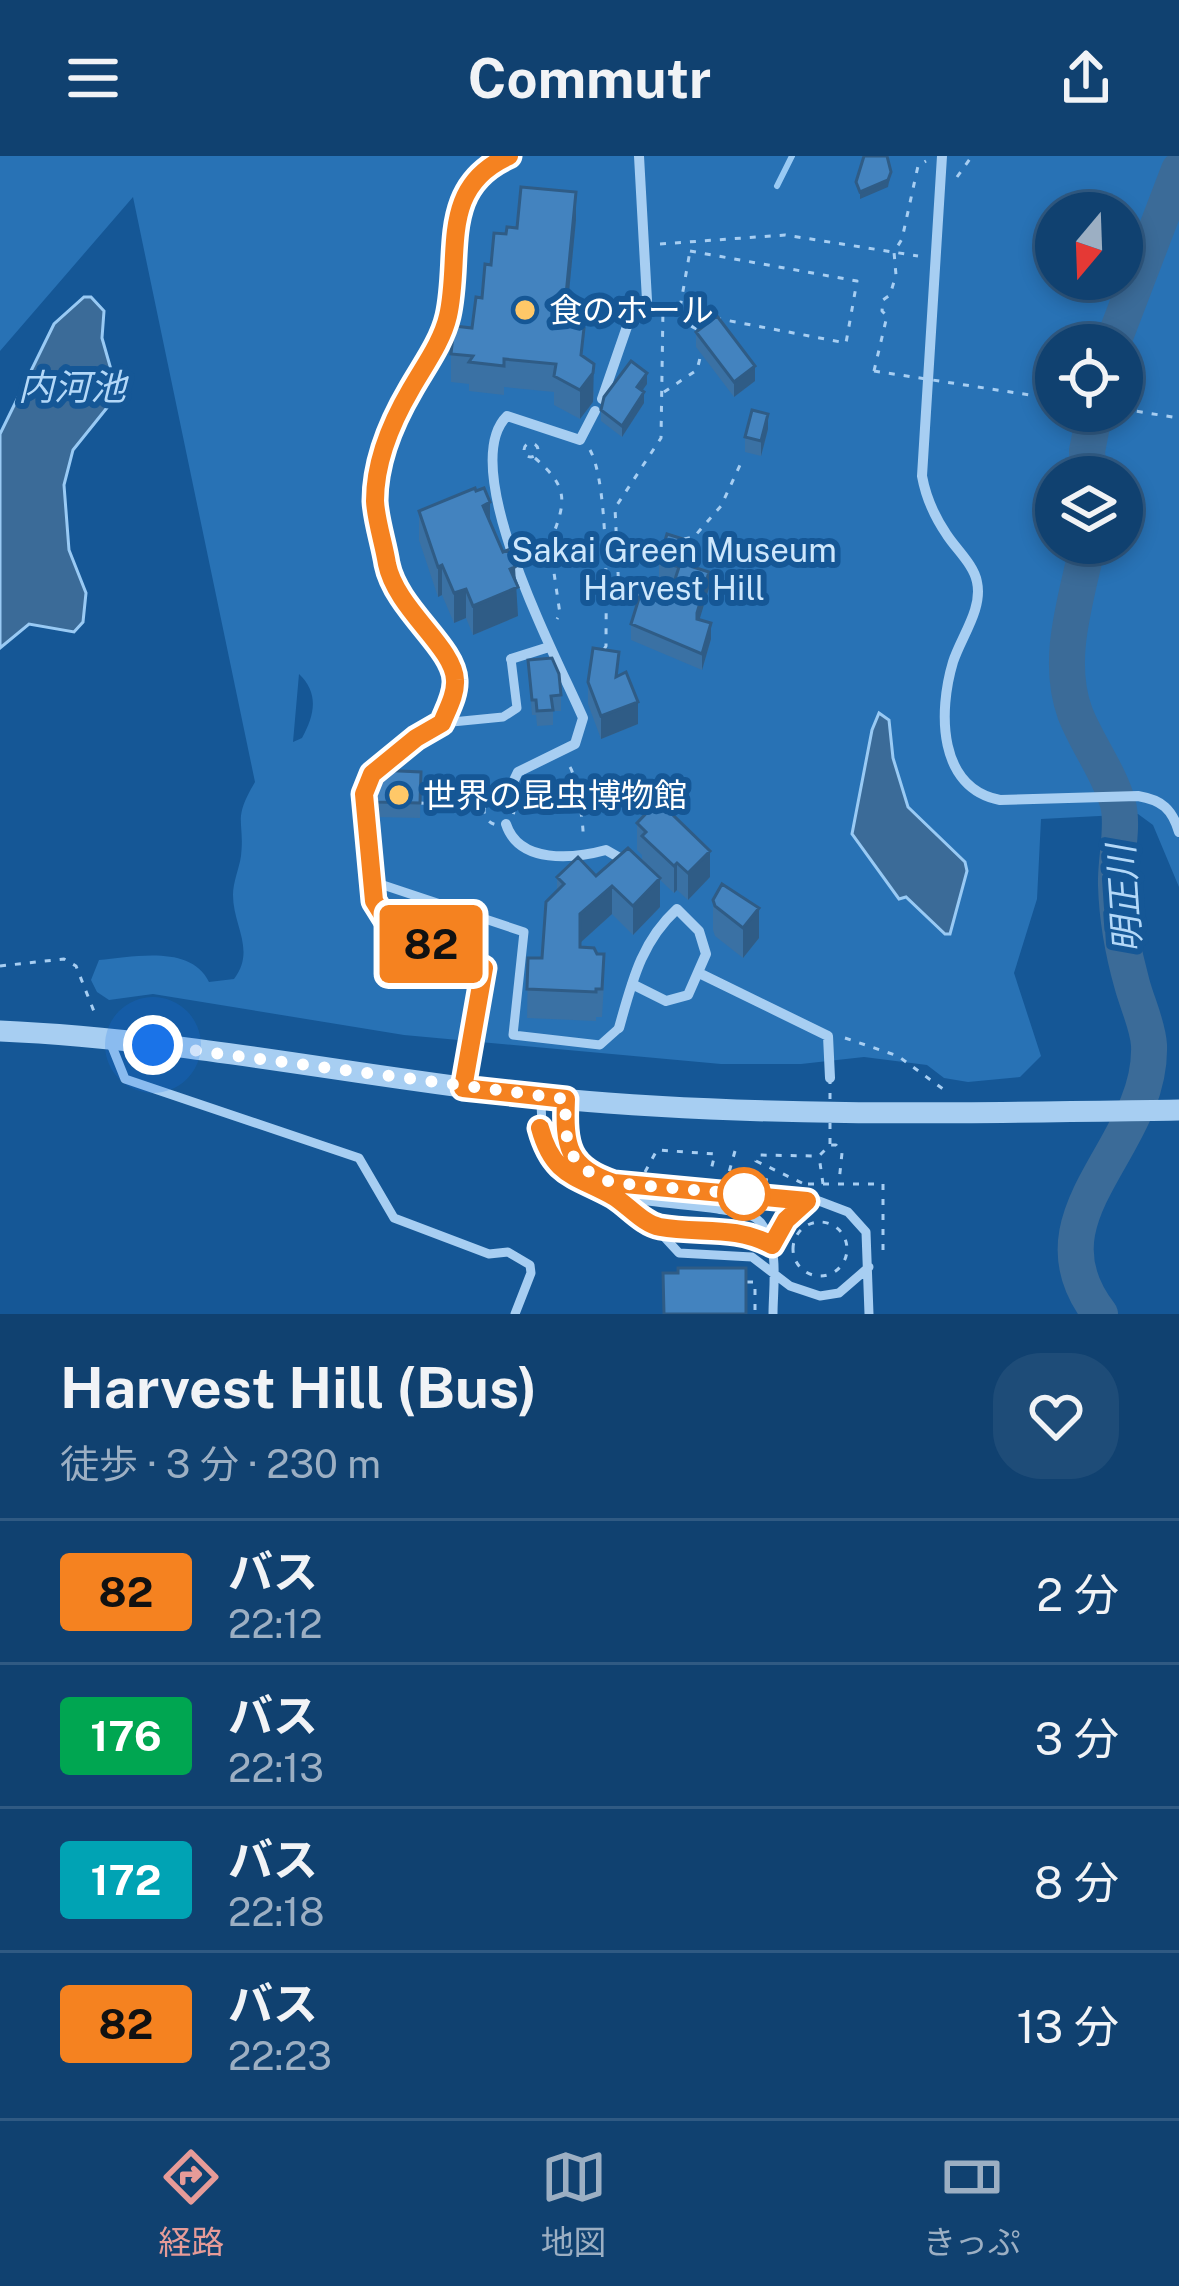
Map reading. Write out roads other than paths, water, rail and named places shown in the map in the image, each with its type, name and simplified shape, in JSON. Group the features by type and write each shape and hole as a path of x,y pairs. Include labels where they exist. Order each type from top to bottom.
{"street":[{"path":"602,399 631,314 647,300 639,156"},
{"path":"942,157 922,476 926,498 977,582 975,610 953,660 947,691 946,743 952,765 963,784 980,796 1138,796 1167,806 1179,832"},
{"path":"506,796 518,772 574,744 583,718 539,627 500,509 492,442 507,416 580,440 595,410"},
{"path":"511,659 549,647"},
{"path":"506,824 512,839 533,851 581,856 606,850 631,866"},
{"path":"632,984 666,1001 688,995 699,973 706,953 700,931 664,897"},
{"path":"619,1028 653,931 677,909"},
{"path":"699,973 828,1036 830,1078"},
{"path":"0,1031 108,1039 566,1099 773,1113 1179,1110"}],"lane":[{"path":"442,723 456,685 453,665 406,608 391,580 375,501 385,439 448,316 456,245 454,218 468,190 509,156"},
{"path":"463,1088 484,968 389,925 374,901 364,794 372,774 442,723 503,717 517,708 511,659"},
{"path":"374,882 524,932 513,1035 600,1045 619,1028"},
{"path":"108,1039 125,1079 359,1158 394,1218 489,1254 508,1252 530,1264 531,1274 515,1314"},
{"path":"541,1096 540,1128 558,1164 586,1186 611,1195 743,1213 764,1226 772,1245 772,1314"},
{"path":"566,1099 566,1142 572,1156 592,1176 834,1204 858,1220 866,1232 869,1314"},
{"path":"611,1195 655,1227 679,1252 743,1255 759,1261 790,1286 820,1296 839,1293 869,1267"},
{"path":"772,1245 786,1220 807,1201"},
{"path":"655,1227 731,1229 772,1245"}],"water":[{"name":"内河池","path":"84,297 91,297 104,311 102,338 116,387 114,399 73,450 64,485 69,550 86,593 83,622 74,632 29,624 0,648 0,434 54,324"},
{"path":"879,713 889,720 893,758 908,807 965,862 967,871 950,934 906,897 899,899 852,834"}],"waterway":[{"path":"777,186 792,156"},
{"name":"明正川","path":"1120,324 1179,170"},
{"name":"明正川","path":"1087,456 1091,432"},
{"name":"明正川","path":"1084,564 1067,650 1069,692 1118,804 1119,923 1149,1045 1145,1082 1083,1213 1076,1245 1080,1278 1100,1314"}],"place":[{"name":"食のホール","path":"525,310"},
{"name":"世界の昆虫博物館","path":"399,795"}],"park label":[{"name":"Sakai Green Museum Harvest Hill","path":"674,569"}]}
